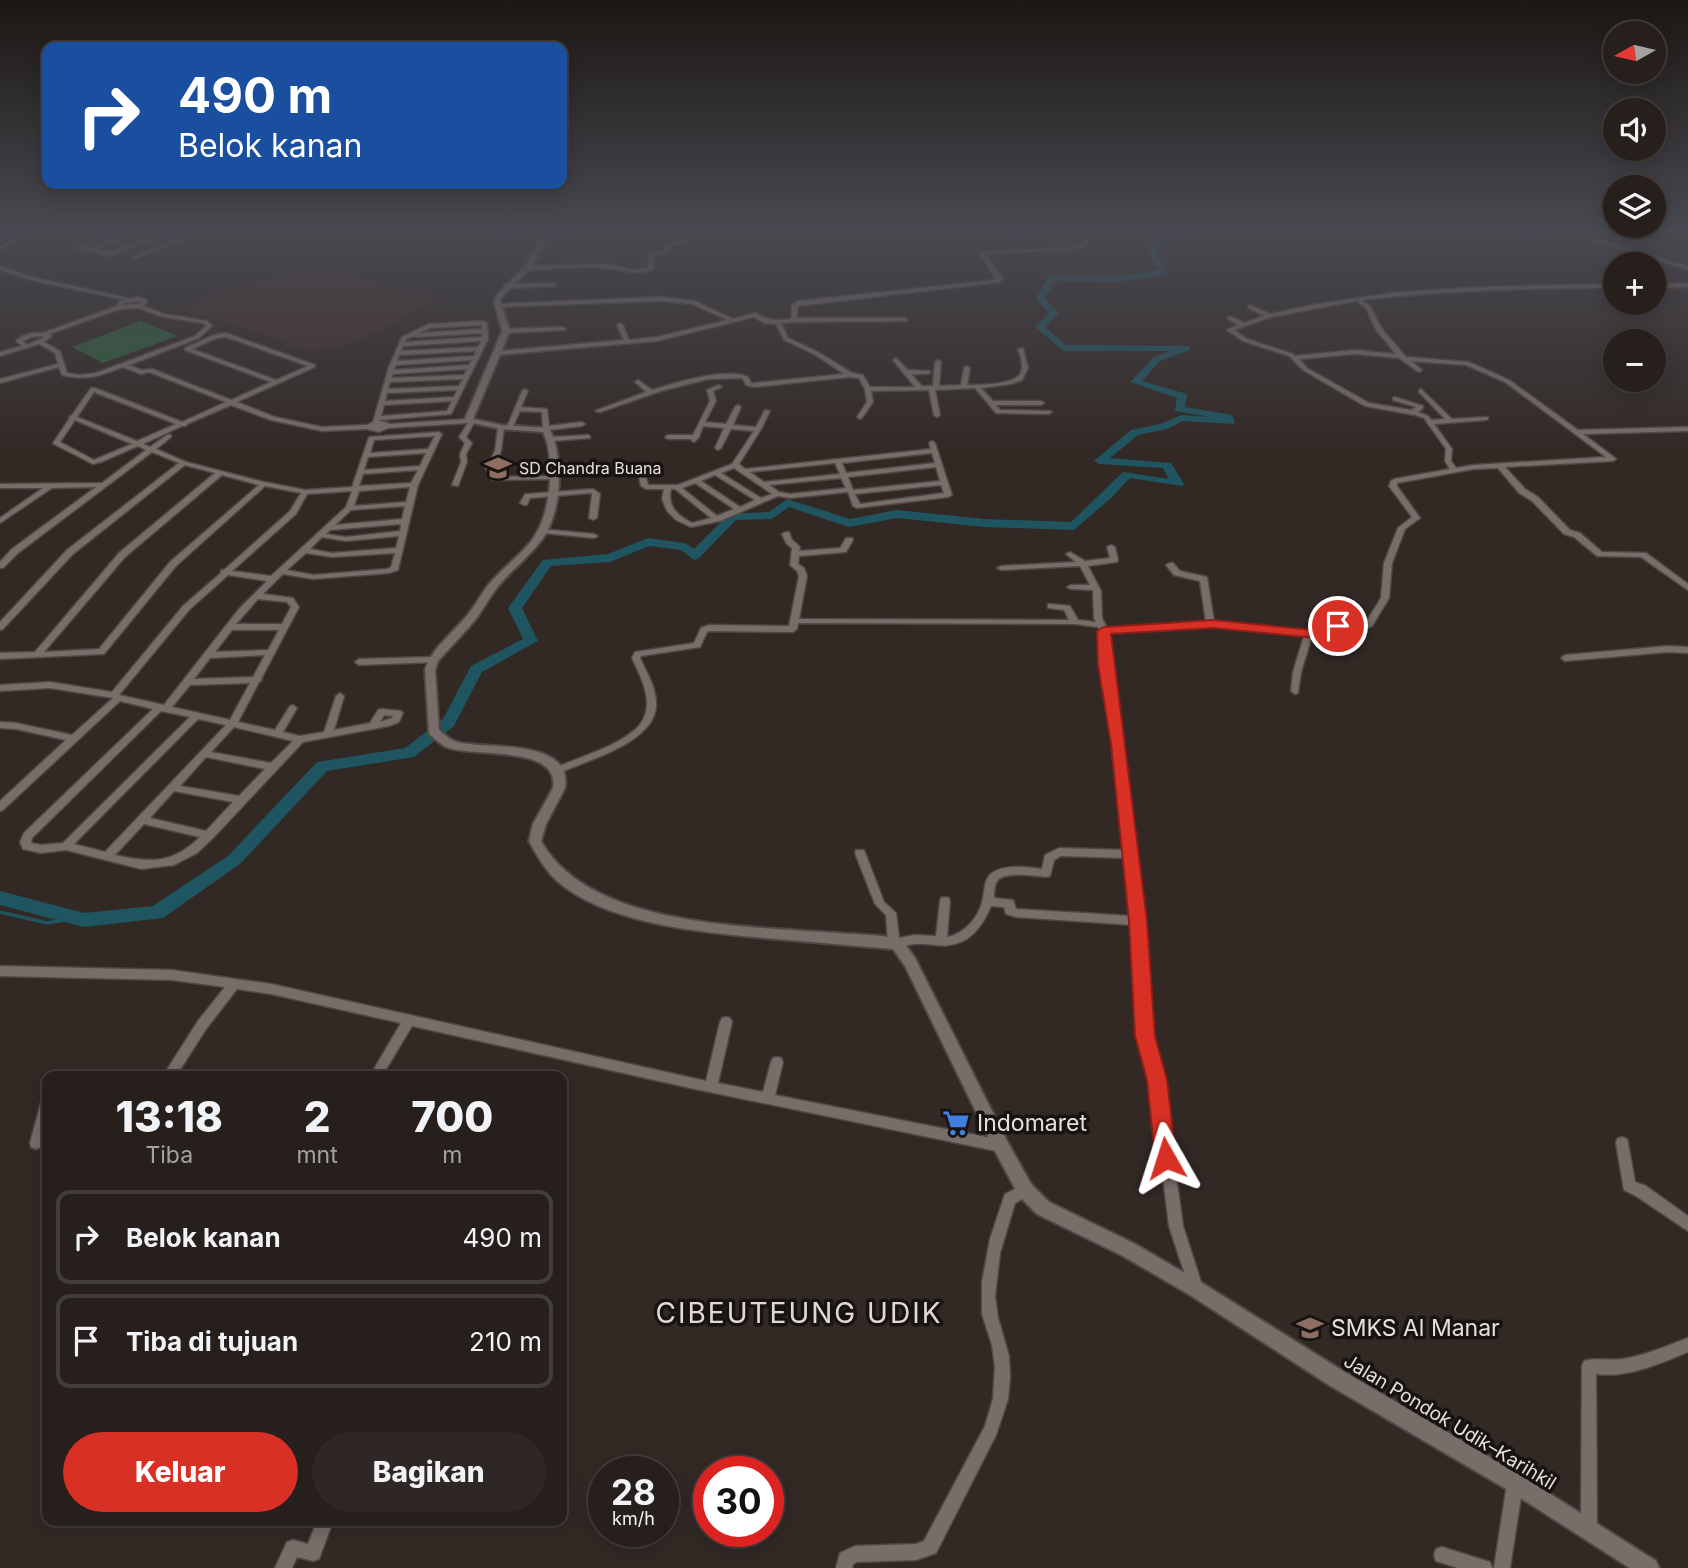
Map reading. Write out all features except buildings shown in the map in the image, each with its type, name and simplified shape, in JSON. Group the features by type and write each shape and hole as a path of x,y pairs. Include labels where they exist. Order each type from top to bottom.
{"street":[{"path":"0,352 22,344 41,342 58,352 64,374 80,377 97,375 197,337 209,326 205,322 163,315 139,306 119,305"},
{"path":"456,485 464,462 463,454 469,443 462,438 483,381 506,331 499,306 518,305"},
{"path":"700,305 730,319"},
{"path":"794,320 795,305"},
{"path":"1325,305 1269,316 1230,330 1245,340 1289,354 1305,369 1367,405 1413,412 1431,422 1449,449 1448,461 1454,470"},
{"path":"1365,305 1379,330 1403,357 1419,370"},
{"path":"22,344 26,336 46,335 122,306"},
{"path":"1250,307 1269,316"},
{"path":"498,353 657,339 752,315 768,322 905,320"},
{"path":"1230,318 1244,325"},
{"path":"778,322 786,339 816,353 850,374"},
{"path":"300,739 209,835 179,859 161,865 141,865 66,846 32,848 24,842 41,822 163,708 188,682 256,596 349,508 356,492 373,427 401,344 409,335 429,326 484,323 485,339 448,414 373,427"},
{"path":"620,326 627,341"},
{"path":"506,331 563,330"},
{"path":"409,335 485,331"},
{"path":"41,342 46,335"},
{"path":"184,425 93,389 56,443 93,462 184,425 313,366 226,335 212,338 187,349 276,382"},
{"path":"401,344 485,339"},
{"path":"398,353 481,349"},
{"path":"868,389 1017,382 1023,376 1026,365 1021,349"},
{"path":"796,621 1075,622 1102,628 1210,624 1309,634 1320,633 1332,626 1367,626 1386,595 1390,558 1402,528 1416,519 1392,482 1454,470 1613,459 1507,381 1467,363 1355,352 1294,358"},
{"path":"395,363 476,358"},
{"path":"136,360 152,366 150,370"},
{"path":"896,360 920,387"},
{"path":"937,415 933,387 938,362"},
{"path":"0,381 61,365"},
{"path":"123,365 141,372 150,370 267,417 305,426 329,429 469,422 588,437"},
{"path":"392,372 471,367"},
{"path":"964,386 967,368"},
{"path":"907,372 928,372"},
{"path":"598,411 610,404 716,376 742,376 748,384 754,385 850,374 861,376 868,389 870,402 860,417"},
{"path":"390,380 466,377"},
{"path":"638,382 651,393"},
{"path":"976,386 982,397 994,403 1041,402"},
{"path":"668,437 695,438 713,401 710,390 719,387"},
{"path":"386,391 459,388"},
{"path":"525,390 518,409 505,427 498,452 489,469 495,474 495,479 636,467 641,471 643,485 646,487 674,487 697,481 735,465 767,411"},
{"path":"1421,391 1451,421"},
{"path":"382,403 454,399"},
{"path":"1395,399 1421,407 1413,412"},
{"path":"994,403 998,412 1049,412"},
{"path":"718,447 738,407"},
{"path":"518,409 545,410 555,473 543,531 529,550 493,586 473,616 433,660 430,670 433,731 449,744 527,753 544,760 556,771 560,786 539,821 535,841 547,860 576,888 649,915 691,925 895,943 919,938 951,941 965,935 982,915 988,901 990,882 996,875 1011,872 1046,873 1049,858 1059,852 1130,854"},
{"path":"72,417 141,443 184,463 264,484 305,492 414,485"},
{"path":"1431,422 1486,418"},
{"path":"549,433 582,424"},
{"path":"701,424 758,429"},
{"path":"0,566 15,551 184,425"},
{"path":"281,571 313,577 389,571 395,568 414,485 438,433 373,427"},
{"path":"1577,432 1688,429"},
{"path":"745,471 838,462 933,447 943,483 950,493 861,506 855,504 838,462"},
{"path":"365,455 431,451"},
{"path":"0,627 70,552 184,463"},
{"path":"735,465 777,494 790,496 943,483"},
{"path":"763,484 939,465"},
{"path":"1500,466 1522,491 1535,499 1567,532 1577,535 1600,554 1643,555 1688,588"},
{"path":"360,472 421,468"},
{"path":"37,655 121,555 220,473"},
{"path":"716,473 760,500"},
{"path":"697,481 739,509"},
{"path":"0,656 101,652 173,564 264,484"},
{"path":"0,521 51,485"},
{"path":"0,486 103,485"},
{"path":"674,487 717,519"},
{"path":"674,487 666,504 687,523 697,525 777,494"},
{"path":"524,503 527,496 593,491 596,494 593,518"},
{"path":"0,807 116,696 186,608 293,512 305,492"},
{"path":"349,508 410,504"},
{"path":"329,528 405,522"},
{"path":"543,531 594,536"},
{"path":"321,535 346,539 403,533"},
{"path":"556,771 633,737 646,727 652,714 652,693 650,683 636,658 638,654 697,645 704,630 709,628 789,630 795,627 803,579 802,572 794,565 796,547 786,534"},
{"path":"796,554 843,550 849,540"},
{"path":"1002,568 1113,561 1111,547"},
{"path":"304,550 332,555 398,550"},
{"path":"1070,554 1083,564 1096,588 1118,744 1138,921 1147,1048 1157,1080 1176,1226 1196,1289"},
{"path":"1170,565 1177,573 1204,579 1210,624"},
{"path":"224,572 273,579"},
{"path":"1070,587 1096,588"},
{"path":"107,858 234,722 294,609 293,601 256,596"},
{"path":"1051,606 1067,608 1075,622"},
{"path":"229,627 285,627"},
{"path":"1295,691 1297,672 1309,634"},
{"path":"1565,658 1668,649 1688,650"},
{"path":"208,655 272,652"},
{"path":"359,662 433,660"},
{"path":"188,682 257,680"},
{"path":"0,688 50,685 116,696 300,739 373,726"},
{"path":"328,733 340,696"},
{"path":"278,732 292,708"},
{"path":"66,846 197,715"},
{"path":"0,726 16,726 74,739"},
{"path":"206,754 272,767"},
{"path":"174,788 241,800"},
{"path":"143,820 209,835"},
{"path":"860,853 880,904 891,913 895,943"},
{"path":"941,940 945,901"},
{"path":"988,901 1009,903 1010,911 1016,913 1138,921"},
{"name":"Jalan Pondok Udik–Karihkil","path":"895,943 910,962 1001,1146 1026,1190 1043,1208 1129,1250 1196,1289 1336,1378 1515,1483 1649,1568"},
{"path":"0,971 161,974 271,989 711,1087 1001,1146"},
{"path":"172,1071 202,1024 234,984"},
{"path":"379,1071 408,1021"},
{"path":"711,1087 726,1022"},
{"path":"768,1099 777,1062"},
{"path":"36,1143 42,1121"},
{"path":"1622,1143 1629,1186 1641,1191 1688,1224"},
{"path":"844,1568 846,1559 855,1554 916,1552 930,1547 990,1430 997,1414 1004,1375 1000,1347 989,1312 993,1257 997,1234 1010,1199 1026,1190"},
{"path":"1589,1531 1589,1366 1610,1369 1656,1358 1688,1345"},
{"path":"1502,1568 1515,1483"},
{"path":"283,1568 293,1548 313,1553 324,1526"},
{"path":"1442,1555 1484,1568"}],"shaded area":[{"path":"190,305 427,305 360,341 312,352 235,325 179,310"}],"green space":[{"path":"140,321 178,336 103,363 72,347"}],"waterway":[{"path":"0,898 84,920 157,913 234,860 322,766 409,753 449,722 476,669 531,641 515,608 547,563 610,558 648,542 685,547 694,556 733,517 772,515 787,503 849,523 897,514 984,523 1074,526 1127,474 1178,484 1167,465 1100,461 1135,432 1163,427 1181,418 1230,422 1228,417 1179,409 1183,396 1135,382 1157,359 1187,348 1064,348 1040,327 1054,313 1046,305"},
{"path":"0,912 47,923 75,918"}],"place":[{"name":"SD Chandra Buana","path":"498,468"},
{"name":"Indomaret","path":"956,1123"},
{"name":"SMKS Al Manar","path":"1310,1328"}],"district":[{"name":"CIBEUTEUNG UDIK","path":"799,1313"}],"route":[{"path":"1166,1158 1157,1080 1145,1036 1138,921 1118,744 1105,665 1104,631 1213,624 1315,634 1328,627 1338,626"}]}
